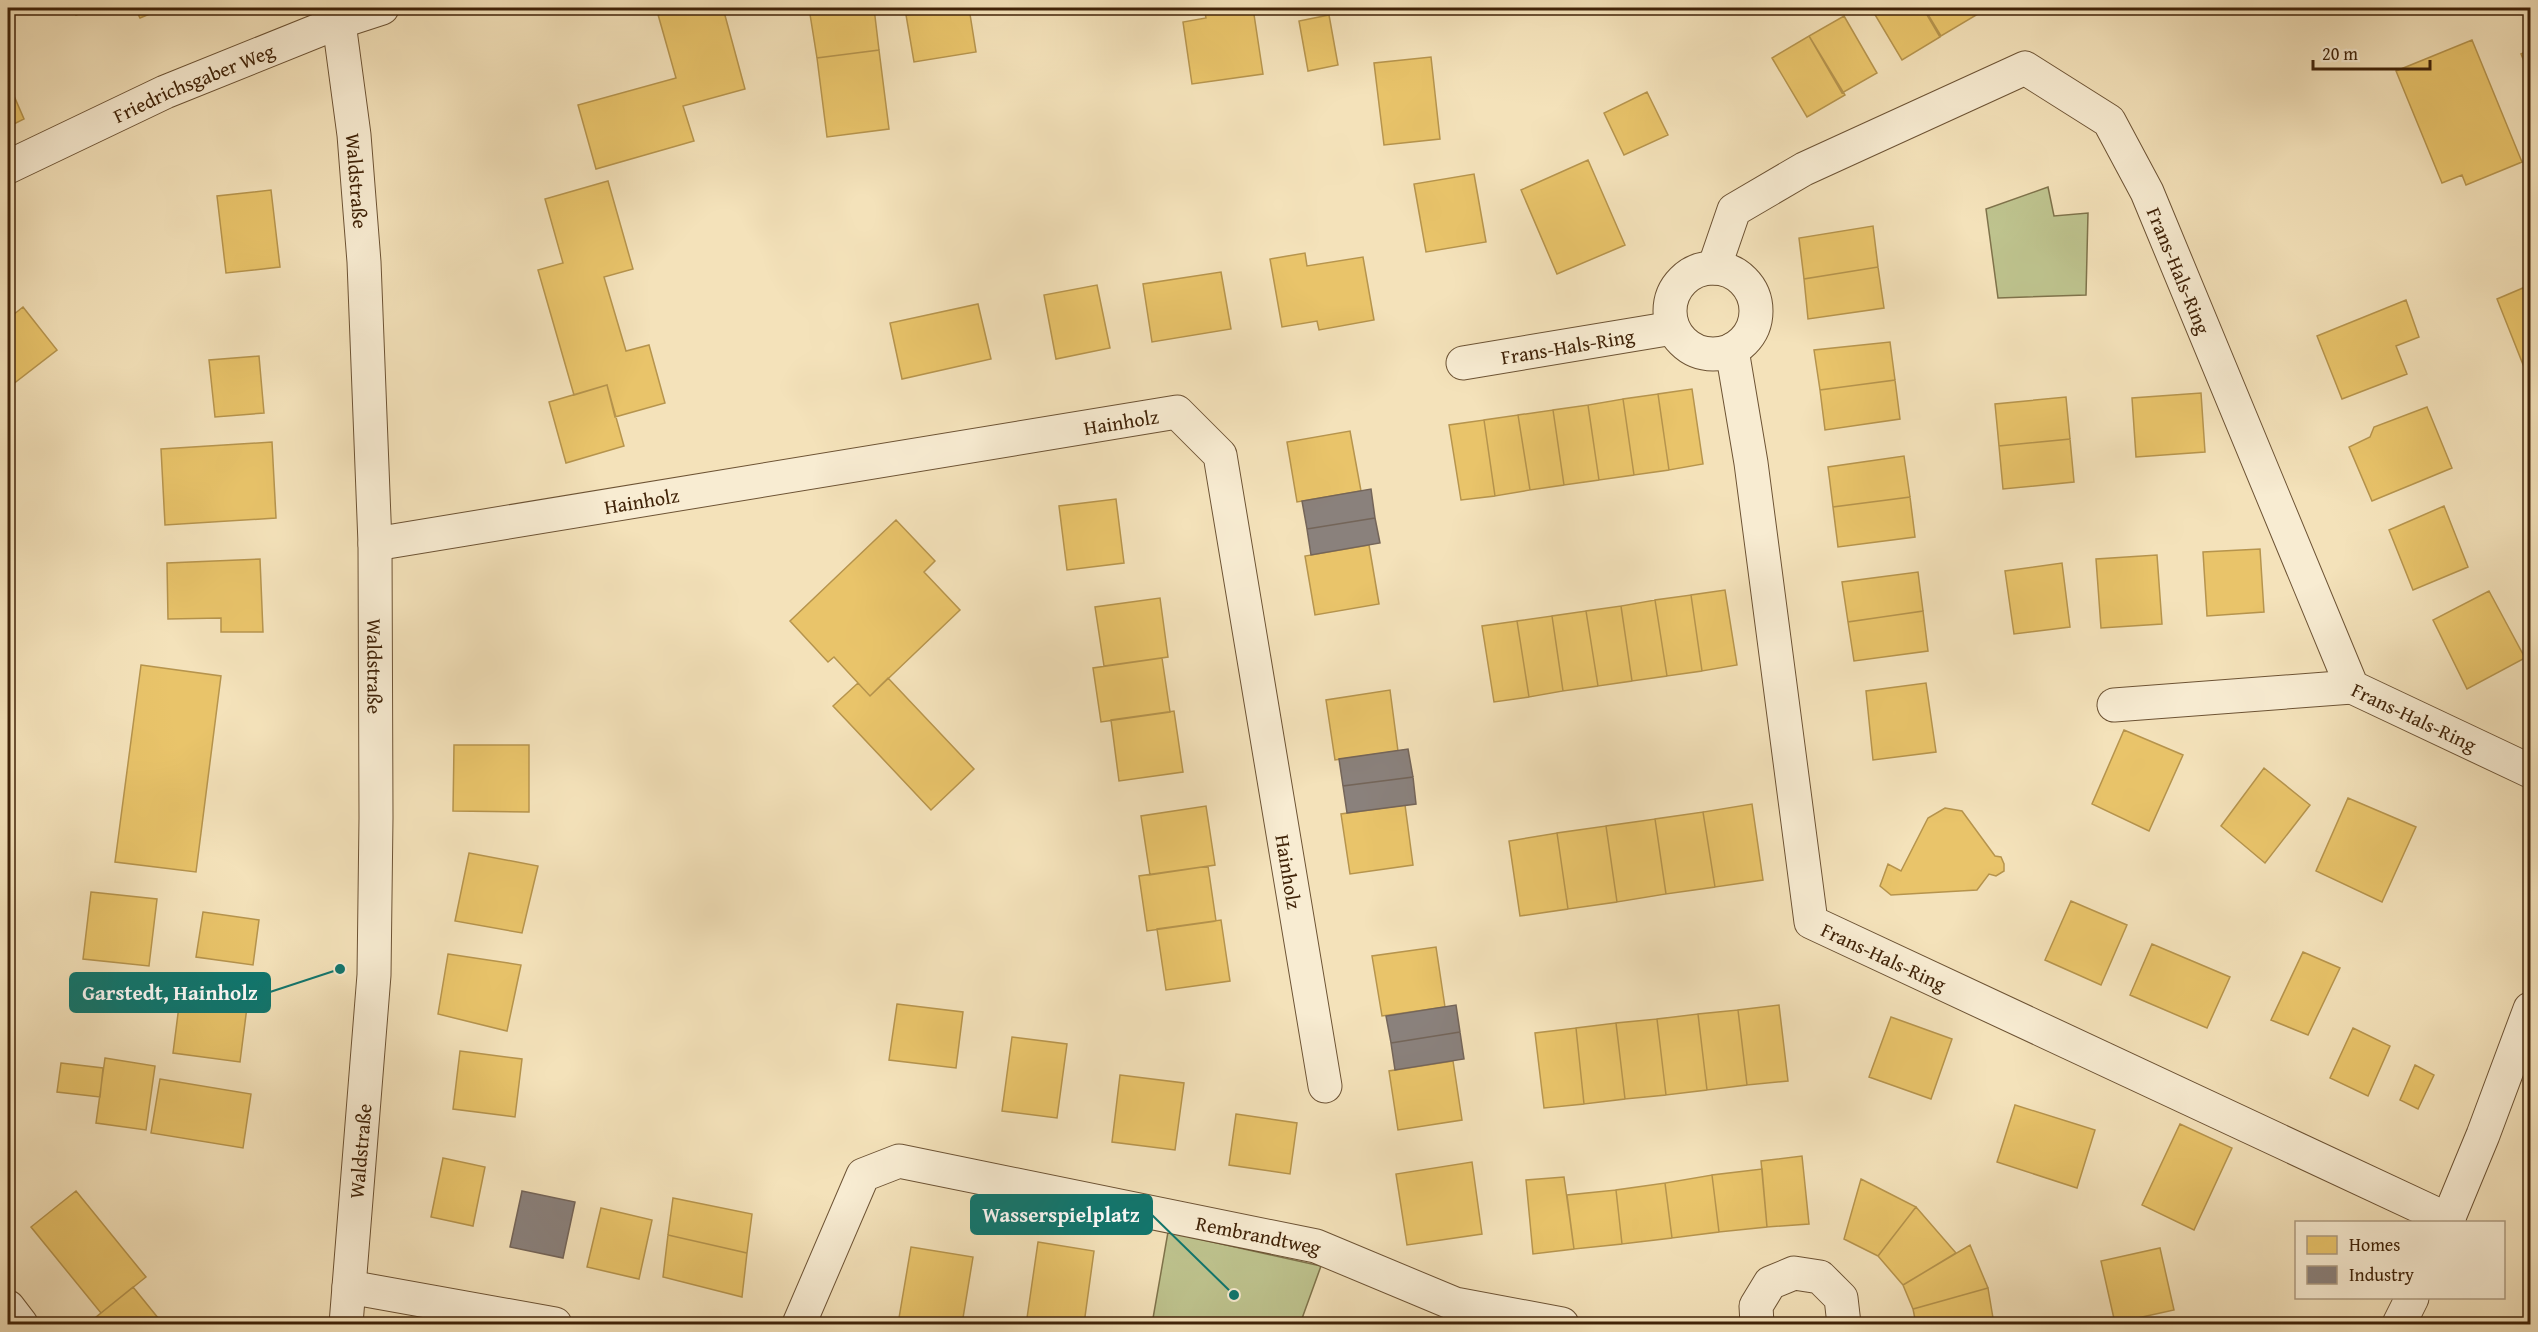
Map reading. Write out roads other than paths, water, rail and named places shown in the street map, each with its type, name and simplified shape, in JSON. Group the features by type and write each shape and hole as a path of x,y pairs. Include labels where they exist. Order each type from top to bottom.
{"street":[{"name":"Friedrichsgaber Weg","path":"8,167 165,92 338,15 382,8"},
{"name":"Waldstraße","path":"338,15 354,135 364,262 375,544 374,975 346,1324"},
{"name":"Frans-Hals-Ring","path":"1714,268 1734,210 1804,169 2025,68 2109,121 2147,192 2352,687 2530,771"},
{"path":"1714,268 1728,271 1740,278 1749,288 1754,302 1755,316 1752,329 1744,341 1732,350 1718,354 1704,354 1691,349 1680,339 1673,328 1670,314 1671,300 1677,287 1687,277 1700,270 1714,268"},
{"name":"Frans-Hals-Ring","path":"1463,363 1673,328"},
{"name":"Frans-Hals-Ring","path":"1732,350 1751,463 1811,922 2448,1221"},
{"name":"Hainholz","path":"375,544 1177,412 1220,455 1325,1086"},
{"path":"2114,705 2352,687"},
{"path":"2448,1221 2530,1009"},
{"name":"Rembrandtweg","path":"799,1324 863,1175 899,1161 1316,1246 1455,1304 1562,1324"},
{"path":"1757,1324 1756,1306 1770,1283 1794,1273 1820,1277 1841,1298 1844,1324"},
{"path":"349,1287 555,1324"},
{"path":"2399,1324 2412,1299"},
{"path":"8,1307 21,1324"}],"place":[{"name":"Garstedt, Hainholz","path":"340,969"},
{"name":"Wasserspielplatz","path":"1234,1295"}]}
